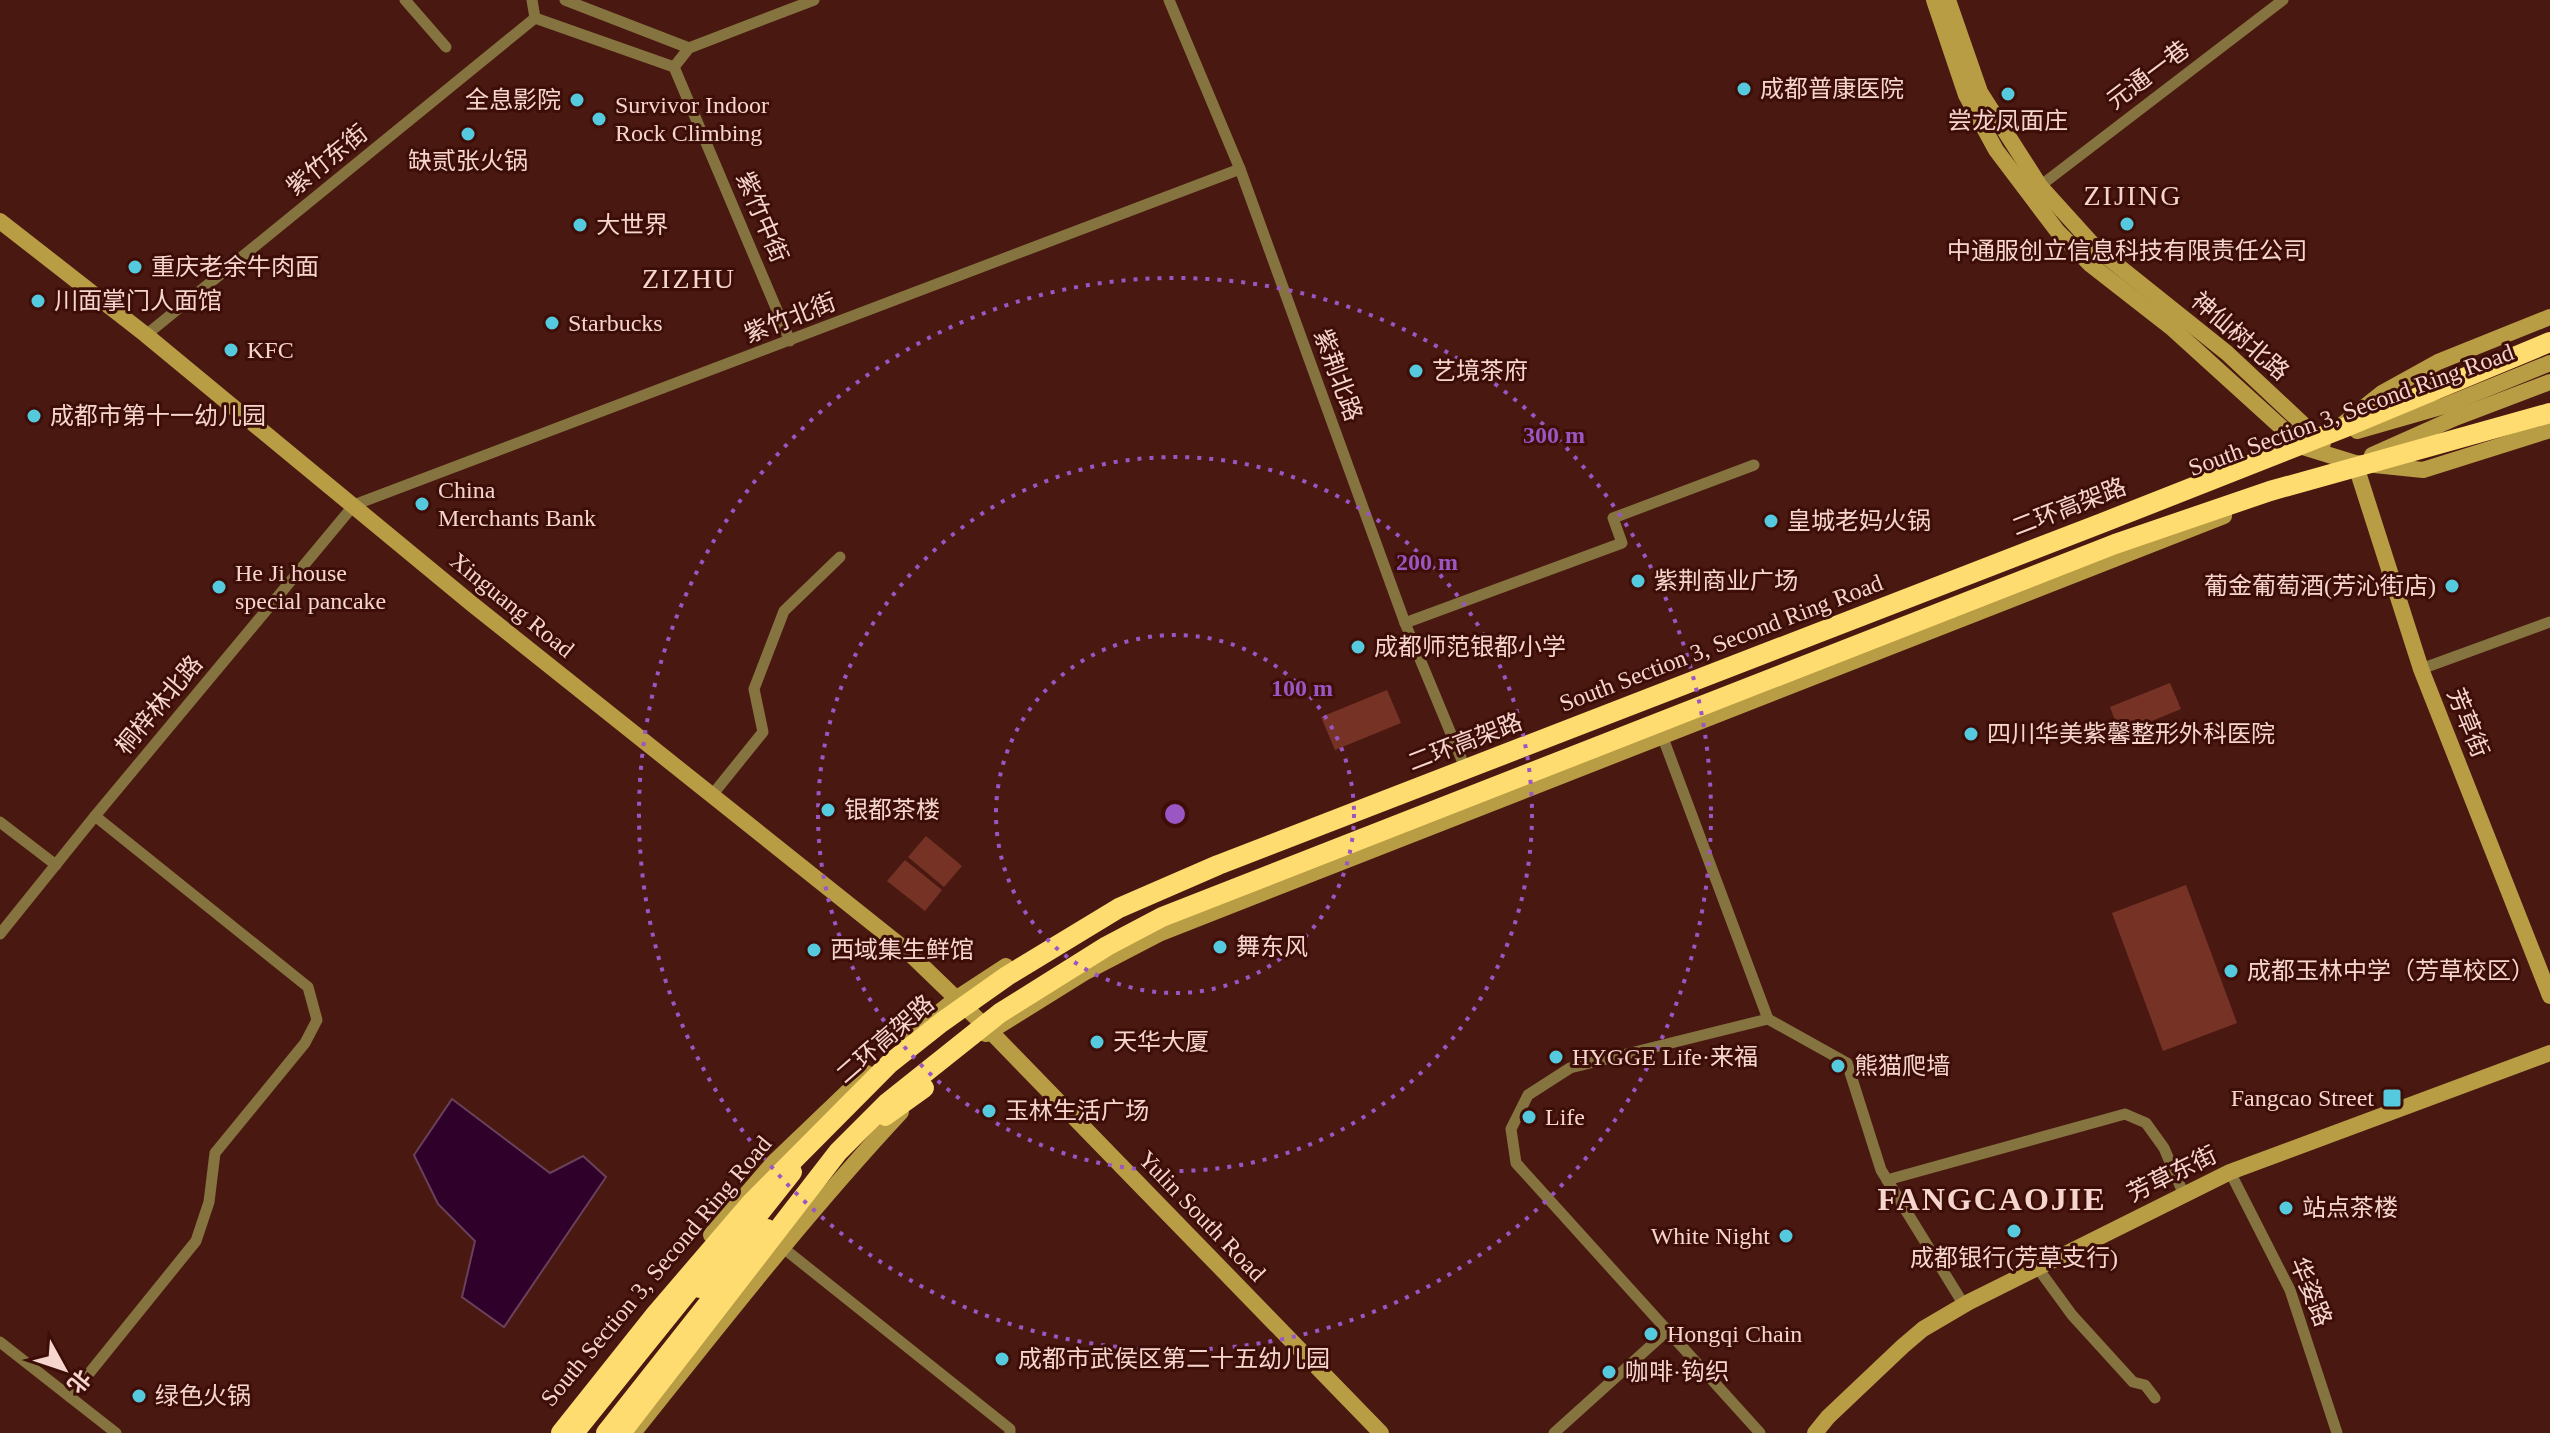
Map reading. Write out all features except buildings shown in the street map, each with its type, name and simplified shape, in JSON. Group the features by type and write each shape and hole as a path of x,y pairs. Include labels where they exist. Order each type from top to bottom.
{"highway":[{"name":"二环高架路","path":"561,1433 655,1315 751,1203 889,1064 1007,976 1119,908 1218,865 2318,438 2543,355 2550,335"},
{"name":"二环高架路","path":"619,1433 838,1152 887,1103 1000,1013 1107,946 1162,917 2115,544 2270,491 2550,413"},
{"path":"574,1433 754,1210 856,1092 932,1016"},
{"path":"619,1433 734,1281 843,1155 886,1114 924,1088"},
{"path":"586,1433 832,1122"},
{"path":"606,1433 741,1260 838,1152"}],"main road":[{"path":"1934,0 1966,95 1996,150 2058,232 2091,265 2173,329 2303,447 2355,463 2423,470 2550,430"},
{"name":"神仙树北路","path":"1948,0 1980,92 2040,186 2097,249 2227,353 2321,441 2355,463"},
{"name":"Xinguang Road","path":"1,223 146,335 472,604 906,950 990,1031"},
{"path":"2321,441 2382,393 2438,362 2550,317"},
{"name":"South Section 3, Second Ring Road","path":"552,1433 732,1209 774,1162 932,1016 1021,956 1152,887 1464,765 2171,500 2303,447 2444,406 2543,355"},
{"name":"South Section 3, Second Ring Road","path":"633,1433 838,1179 924,1088 990,1031 1084,973 1161,933 1663,738 2548,383"},
{"name":"芳草街","path":"2355,463 2421,669 2550,996"},
{"name":"Yulin South Road","path":"990,1031 1381,1433"},
{"name":"芳草东街","path":"1815,1433 1828,1417 1923,1329 2037,1267 2230,1172 2550,1053"}],"street":[{"path":"405,0 446,47"},
{"path":"532,0 535,18 674,67 689,48 814,0"},
{"path":"565,0 689,48"},
{"name":"紫荆北路","path":"1169,0 1240,169 1405,623 1464,765"},
{"name":"元通一巷","path":"2040,186 2283,0"},
{"name":"紫竹东街","path":"146,335 535,18"},
{"name":"紫竹中街","path":"674,67 790,341"},
{"name":"紫竹北街","path":"354,505 1240,169"},
{"path":"1405,623 1622,543 1613,518 1754,465"},
{"name":"桐梓林北路","path":"0,934 354,505"},
{"path":"713,794 763,732 754,689 784,611 840,557"},
{"path":"2421,669 2550,622"},
{"path":"1663,738 1768,1019 1847,1063 1881,1170 1964,1305"},
{"path":"70,1397 196,1241 209,1202 215,1153 305,1043 317,1020 308,987 95,816"},
{"path":"0,822 56,865"},
{"path":"1760,1433 1516,1163 1511,1129 1528,1095 1570,1068 1768,1019"},
{"path":"1887,1180 2125,1114 2146,1123 2164,1148 2184,1195"},
{"name":"华姿路","path":"2230,1172 2290,1290 2337,1433"},
{"path":"782,1247 1010,1429 1010,1433"},
{"path":"2037,1267 2082,1326 2133,1382 2145,1385 2155,1398"},
{"path":"1554,1433 1666,1332"},
{"path":"0,1342 116,1433"}],"shaded area":[{"path":"2170,683 2181,709 2120,734 2110,707"},
{"path":"1387,690 1401,723 1335,750 1321,717"},
{"path":"926,836 962,866 944,887 908,857"},
{"path":"905,860 942,890 925,911 887,881"},
{"path":"2186,885 2237,1023 2163,1051 2112,913"},
{"path":"452,1099 550,1173 583,1156 606,1177 504,1327 462,1297 475,1241 438,1204 414,1155"}],"place":[{"name":"成都普康医院","path":"1744,89"},
{"name":"尝龙凤面庄","path":"2008,94"},
{"name":"全息影院","path":"577,100"},
{"name":"Survivor Indoor Rock Climbing","path":"599,119"},
{"name":"缺贰张火锅","path":"468,134"},
{"name":"中通服创立信息科技有限责任公司","path":"2127,224"},
{"name":"大世界","path":"580,225"},
{"name":"重庆老余牛肉面","path":"135,267"},
{"name":"川面掌门人面馆","path":"38,301"},
{"name":"Starbucks","path":"552,323"},
{"name":"KFC","path":"231,350"},
{"name":"艺境茶府","path":"1416,371"},
{"name":"成都市第十一幼儿园","path":"34,416"},
{"name":"China Merchants Bank","path":"422,504"},
{"name":"皇城老妈火锅","path":"1771,521"},
{"name":"紫荆商业广场","path":"1638,581"},
{"name":"葡金葡萄酒(芳沁街店)","path":"2452,586"},
{"name":"He Ji house special pancake","path":"219,587"},
{"name":"成都师范银都小学","path":"1358,647"},
{"name":"四川华美紫馨整形外科医院","path":"1971,734"},
{"name":"银都茶楼","path":"828,810"},
{"name":"舞东风","path":"1220,947"},
{"name":"西域集生鲜馆","path":"814,950"},
{"name":"成都玉林中学（芳草校区）","path":"2231,971"},
{"name":"天华大厦","path":"1097,1042"},
{"name":"HYGGE Life·来福","path":"1556,1057"},
{"name":"熊猫爬墙","path":"1838,1066"},
{"name":"Fangcao Street","path":"2392,1098"},
{"name":"玉林生活广场","path":"989,1111"},
{"name":"Life","path":"1529,1117"},
{"name":"站点茶楼","path":"2286,1208"},
{"name":"成都银行(芳草支行)","path":"2014,1231"},
{"name":"White Night","path":"1786,1236"},
{"name":"Hongqi Chain","path":"1651,1334"},
{"name":"成都市武侯区第二十五幼儿园","path":"1002,1359"},
{"name":"咖啡·钩织","path":"1609,1372"},
{"name":"绿色火锅","path":"139,1396"}],"district":[{"name":"ZIJING","path":"2133,195"},
{"name":"ZIZHU","path":"689,278"},
{"name":"FANGCAOJIE","path":"1992,1199"}]}
